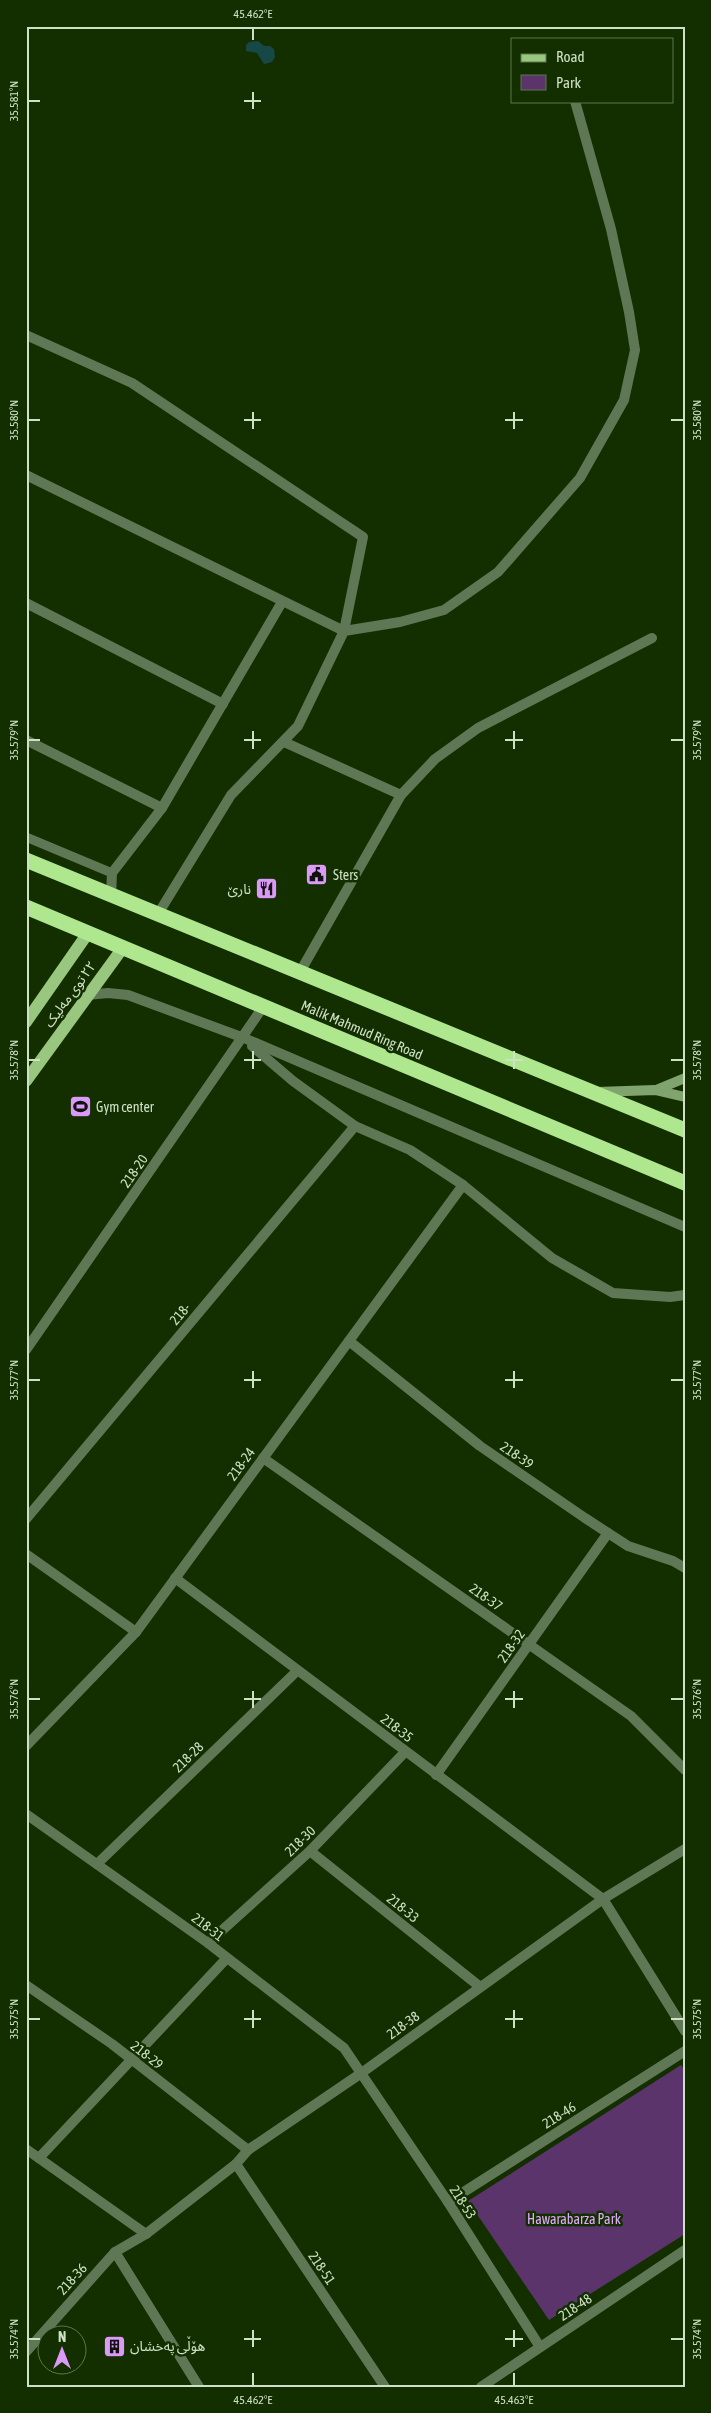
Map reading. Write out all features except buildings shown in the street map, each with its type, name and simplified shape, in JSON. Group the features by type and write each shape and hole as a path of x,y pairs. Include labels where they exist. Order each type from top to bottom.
{"highway":[{"path":"26,860 685,1130"},
{"name":"Malik Mahmud Ring Road","path":"26,907 122,949 685,1184"}],"main road":[{"name":"٢٢ توی مەلیک","path":"26,1022 88,933"},
{"name":"٢٢ توی مەلیک","path":"26,1082 122,949"},
{"path":"656,1090 685,1078"},
{"path":"596,1092 656,1090 685,1097"}],"street":[{"path":"26,475 344,632 400,622 444,610 498,572 580,478 624,400 635,350 629,312 611,229 575,102"},
{"path":"26,335 132,383 363,536 344,632 298,726 231,794 158,914"},
{"path":"111,896 112,873 162,808 282,602"},
{"path":"26,603 223,704"},
{"path":"300,972 401,795 435,759 478,728 652,638"},
{"path":"26,740 162,808"},
{"path":"284,742 401,795"},
{"path":"87,995 108,993 128,995 244,1038 685,1227"},
{"name":"218-20","path":"26,1350 244,1038 263,1007"},
{"path":"244,1038 294,1081 355,1126 410,1150 463,1185 552,1258 613,1293 670,1297 685,1295"},
{"name":"218-","path":"26,1519 355,1126"},
{"name":"218-24","path":"26,1746 136,1632 463,1185"},
{"name":"218-39","path":"349,1341 480,1446 608,1533 628,1546 674,1561 685,1568"},
{"name":"218-37","path":"263,1458 631,1716 685,1770"},
{"name":"218-32","path":"436,1775 608,1533"},
{"path":"26,1554 136,1632"},
{"name":"218-35","path":"175,1578 603,1899"},
{"name":"218-28","path":"97,1864 297,1671"},
{"name":"218-30","path":"208,1943 310,1851 405,1752"},
{"name":"218-31","path":"26,1814 208,1943 226,1959 344,2048 360,2074"},
{"name":"218-38","path":"146,2234 236,2164 248,2150 360,2074 479,1986 603,1899 685,1849"},
{"name":"218-33","path":"310,1851 479,1986"},
{"path":"603,1899 685,2030"},
{"path":"38,2158 226,1959"},
{"name":"218-29","path":"26,1984 130,2059 248,2150"},
{"name":"218-46","path":"448,2202 685,2052"},
{"name":"218-53","path":"360,2074 448,2202 540,2347"},
{"path":"26,2149 146,2234"},
{"name":"218-51","path":"236,2164 385,2387"},
{"name":"218-36","path":"26,2352 115,2252 146,2234"},
{"name":"218-48","path":"480,2387 685,2250"},
{"path":"115,2252 199,2387"}],"lane":[{"path":"26,837 112,873"}],"green space":[{"name":"Hawarabarza Park","path":"681,2065 685,2071 685,2234 549,2320 468,2201"}],"water":[{"path":"258,41 264,46 270,46 274,49 275,57 272,62 264,64 257,53 246,51 246,45 249,42"}],"place":[{"name":"Sters","path":"317,875"},
{"name":"نارێ","path":"267,889"},
{"name":"Gym center","path":"80,1107"},
{"name":"هۆڵی پەخشان","path":"114,2346"}]}
